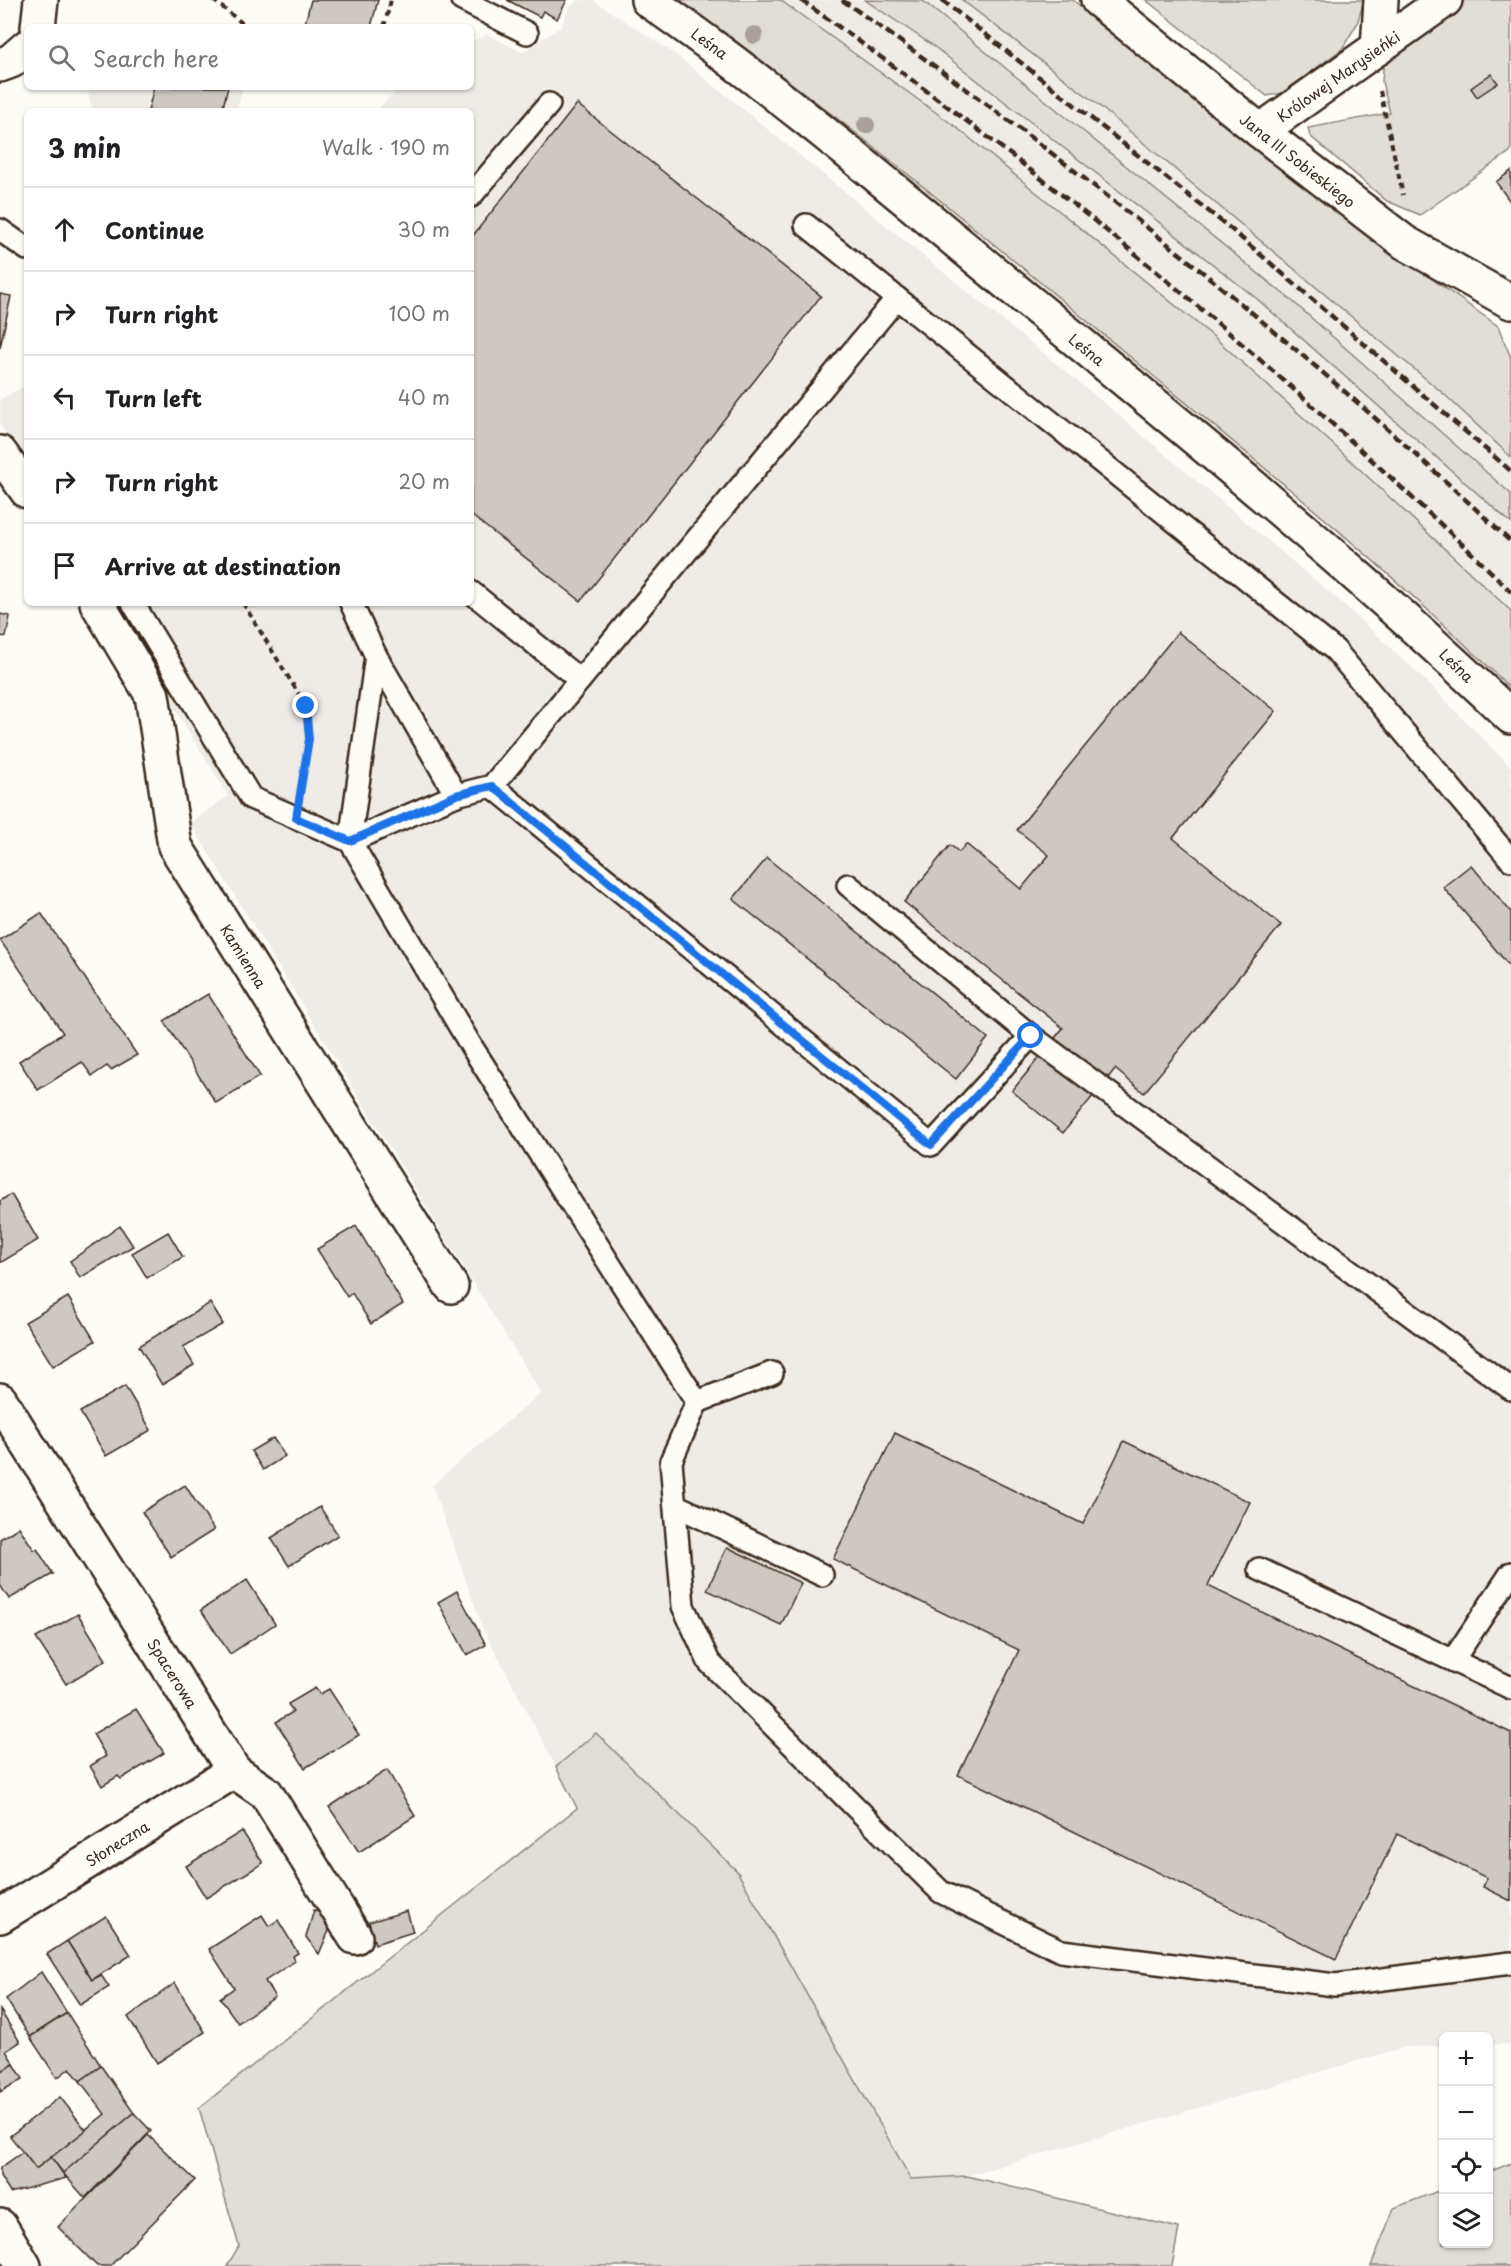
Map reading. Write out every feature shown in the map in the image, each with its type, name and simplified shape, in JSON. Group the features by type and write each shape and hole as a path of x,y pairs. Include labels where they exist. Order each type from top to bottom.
{"street":[{"path":"38,24 41,0"},
{"name":"Leśna","path":"648,0 715,46 1113,370 1373,588 1511,717"},
{"name":"Jana III Sobieskiego","path":"1098,0 1260,131 1404,242 1511,302"},
{"path":"1378,48 1381,0"},
{"name":"Królowej Marysieńki","path":"1260,131 1445,0"},
{"path":"0,65 10,61 24,49"},
{"path":"0,453 24,487"},
{"name":"Kamienna","path":"99,606 152,695 175,846 451,1286"},
{"name":"Spacerowa","path":"0,1400 234,1771 266,1793 355,1937"},
{"name":"Słoneczna","path":"0,1916 234,1771"}],"lane":[{"path":"462,0 527,33"},
{"path":"474,192 549,104"},
{"path":"806,225 1335,650 1511,860"},
{"path":"0,230 24,247"},
{"path":"350,841 456,795 492,786 897,298"},
{"path":"474,594 580,680"},
{"path":"135,606 251,798 350,841 470,1044 698,1402"},
{"path":"352,606 376,656 456,795"},
{"path":"350,841 376,656"},
{"path":"492,786 931,1145 1031,1036"},
{"path":"848,885 1031,1036 1511,1389"},
{"path":"772,1373 698,1402 671,1461 683,1606 709,1662 941,1892 1061,1951 1323,1984 1335,1985 1511,1963"},
{"path":"675,1505 822,1575"},
{"path":"1259,1569 1511,1688"},
{"path":"1453,1660 1511,1573"}],"path":[{"path":"213,0 243,24"},
{"path":"385,24 391,0"},
{"path":"1378,48 1378,82 1406,206"},
{"path":"245,606 306,706 309,739 296,818"}],"shaded area":[{"path":"580,0 593,0 675,54 1092,393 1341,602 1424,679 1511,767 1511,2044 1493,2044 1493,2032 1439,2032 1439,2046 1405,2047 967,2176 911,2179 737,1871 596,1734 556,1767 482,1626 432,1485 541,1393 190,823 228,796 112,606 474,606 474,108 379,108 397,90 474,90 474,40 487,34 522,52 562,26 569,7"},
{"path":"679,0 780,0 956,127 1214,337 1337,448 1511,611 1511,689 1417,600 1222,432 904,171 736,41"},
{"path":"696,0 985,0 1511,395 1511,688 1433,608"},
{"path":"865,0 923,1 1291,300 1511,494 1511,523 1256,298 932,45"},
{"path":"962,0 1073,0 1299,184 1498,326 1511,358 1511,457 1445,395 1097,104"},
{"path":"1146,0 1364,0 1357,24 1342,49 1283,93 1267,96"},
{"path":"1463,0 1511,0 1511,151 1420,215 1387,201 1310,136 1308,128 1390,113 1382,82 1384,56"},
{"path":"87,90 241,90 238,108 92,108"},
{"path":"24,387 24,463 0,425 0,399"},
{"path":"596,1733 737,1871 911,2179 967,2176 1179,2228 1172,2266 227,2266 239,2246 199,2108 577,1808 556,1767"},
{"path":"1511,2163 1511,2266 1371,2266 1394,2208 1439,2191 1439,2248 1493,2248 1493,2170"}],"building":[{"path":"311,0 378,0 372,24 305,24"},
{"path":"507,0 567,0 557,19 543,11 540,17"},
{"path":"1491,74 1498,83 1477,97 1471,88"},
{"path":"153,90 227,90 223,108 149,108"},
{"path":"577,104 821,296 581,601 474,517 474,234"},
{"path":"1511,171 1511,203 1496,182"},
{"path":"0,294 11,296 0,348"},
{"path":"0,614 10,616 6,637 0,636"},
{"path":"1178,632 1276,711 1173,838 1281,925 1144,1093 1115,1069 1063,1133 1012,1091 1063,1028 904,902 950,845 959,852 966,844 1021,889 1049,855 1017,830"},
{"path":"767,858 988,1038 956,1079 733,899"},
{"path":"1471,865 1511,912 1511,968 1443,887"},
{"path":"41,913 137,1055 111,1070 107,1066 92,1076 82,1062 38,1090 19,1061 63,1033 0,940"},
{"path":"208,994 260,1076 216,1103 164,1021"},
{"path":"11,1194 38,1240 0,1263 0,1201"},
{"path":"120,1226 133,1246 80,1278 70,1261"},
{"path":"356,1226 403,1304 371,1324 352,1293 347,1297 317,1249"},
{"path":"168,1232 183,1257 147,1278 132,1253"},
{"path":"68,1297 95,1341 53,1366 25,1322"},
{"path":"210,1303 223,1324 183,1347 194,1365 162,1385 139,1346"},
{"path":"125,1386 151,1430 106,1456 80,1412"},
{"path":"895,1433 1083,1524 1124,1441 1250,1502 1208,1586 1511,1733 1511,1901 1483,1887 1487,1878 1397,1834 1336,1959 958,1775 1019,1650 833,1559"},
{"path":"273,1438 285,1456 263,1470 251,1451"},
{"path":"185,1485 214,1530 171,1557 142,1512"},
{"path":"320,1507 338,1535 289,1566 271,1538"},
{"path":"19,1527 53,1574 9,1599 0,1585 0,1539"},
{"path":"727,1547 801,1583 781,1625 707,1590"},
{"path":"247,1580 275,1624 230,1654 201,1610"},
{"path":"457,1591 486,1645 467,1655 438,1602"},
{"path":"78,1614 106,1660 66,1684 36,1638"},
{"path":"315,1688 320,1694 329,1689 359,1735 305,1768 276,1722 293,1712 288,1704"},
{"path":"136,1709 164,1753 121,1779 118,1776 102,1786 90,1766 106,1756 93,1734"},
{"path":"387,1770 415,1816 359,1852 329,1807"},
{"path":"242,1831 263,1863 206,1898 186,1866"},
{"path":"314,1910 334,1919 319,1954 306,1937"},
{"path":"407,1911 413,1932 375,1944 369,1922"},
{"path":"262,1915 269,1926 278,1920 298,1953 293,1956 295,1961 265,1981 275,1997 238,2023 220,1998 234,1988 209,1949"},
{"path":"106,1916 131,1955 92,1980 67,1941"},
{"path":"67,1941 92,1980 101,1975 109,1987 80,2005 47,1954"},
{"path":"41,1972 67,2013 30,2037 6,1999"},
{"path":"175,1983 205,2032 157,2063 128,2017"},
{"path":"0,2010 20,2042 6,2051 14,2064 0,2072"},
{"path":"67,2013 101,2066 80,2081 70,2068 57,2078 30,2037"},
{"path":"14,2064 23,2079 0,2092 0,2072"},
{"path":"101,2066 134,2113 63,2173 51,2157 105,2114 80,2081"},
{"path":"60,2097 86,2130 36,2169 10,2136"},
{"path":"134,2113 151,2131 85,2198 63,2173"},
{"path":"148,2135 195,2180 110,2266 97,2266 58,2227"},
{"path":"23,2152 36,2169 51,2157 66,2178 10,2193 0,2176 0,2168"}],"railway":[{"path":"801,0 958,114 1111,234 1332,423 1511,592"},
{"path":"842,0 1016,126 1186,259 1351,397 1511,542"},
{"path":"942,0 1231,229 1511,471"}],"route":[{"path":"306,706 309,739 296,818 350,841 456,795 492,786 931,1145 1031,1036"}]}
